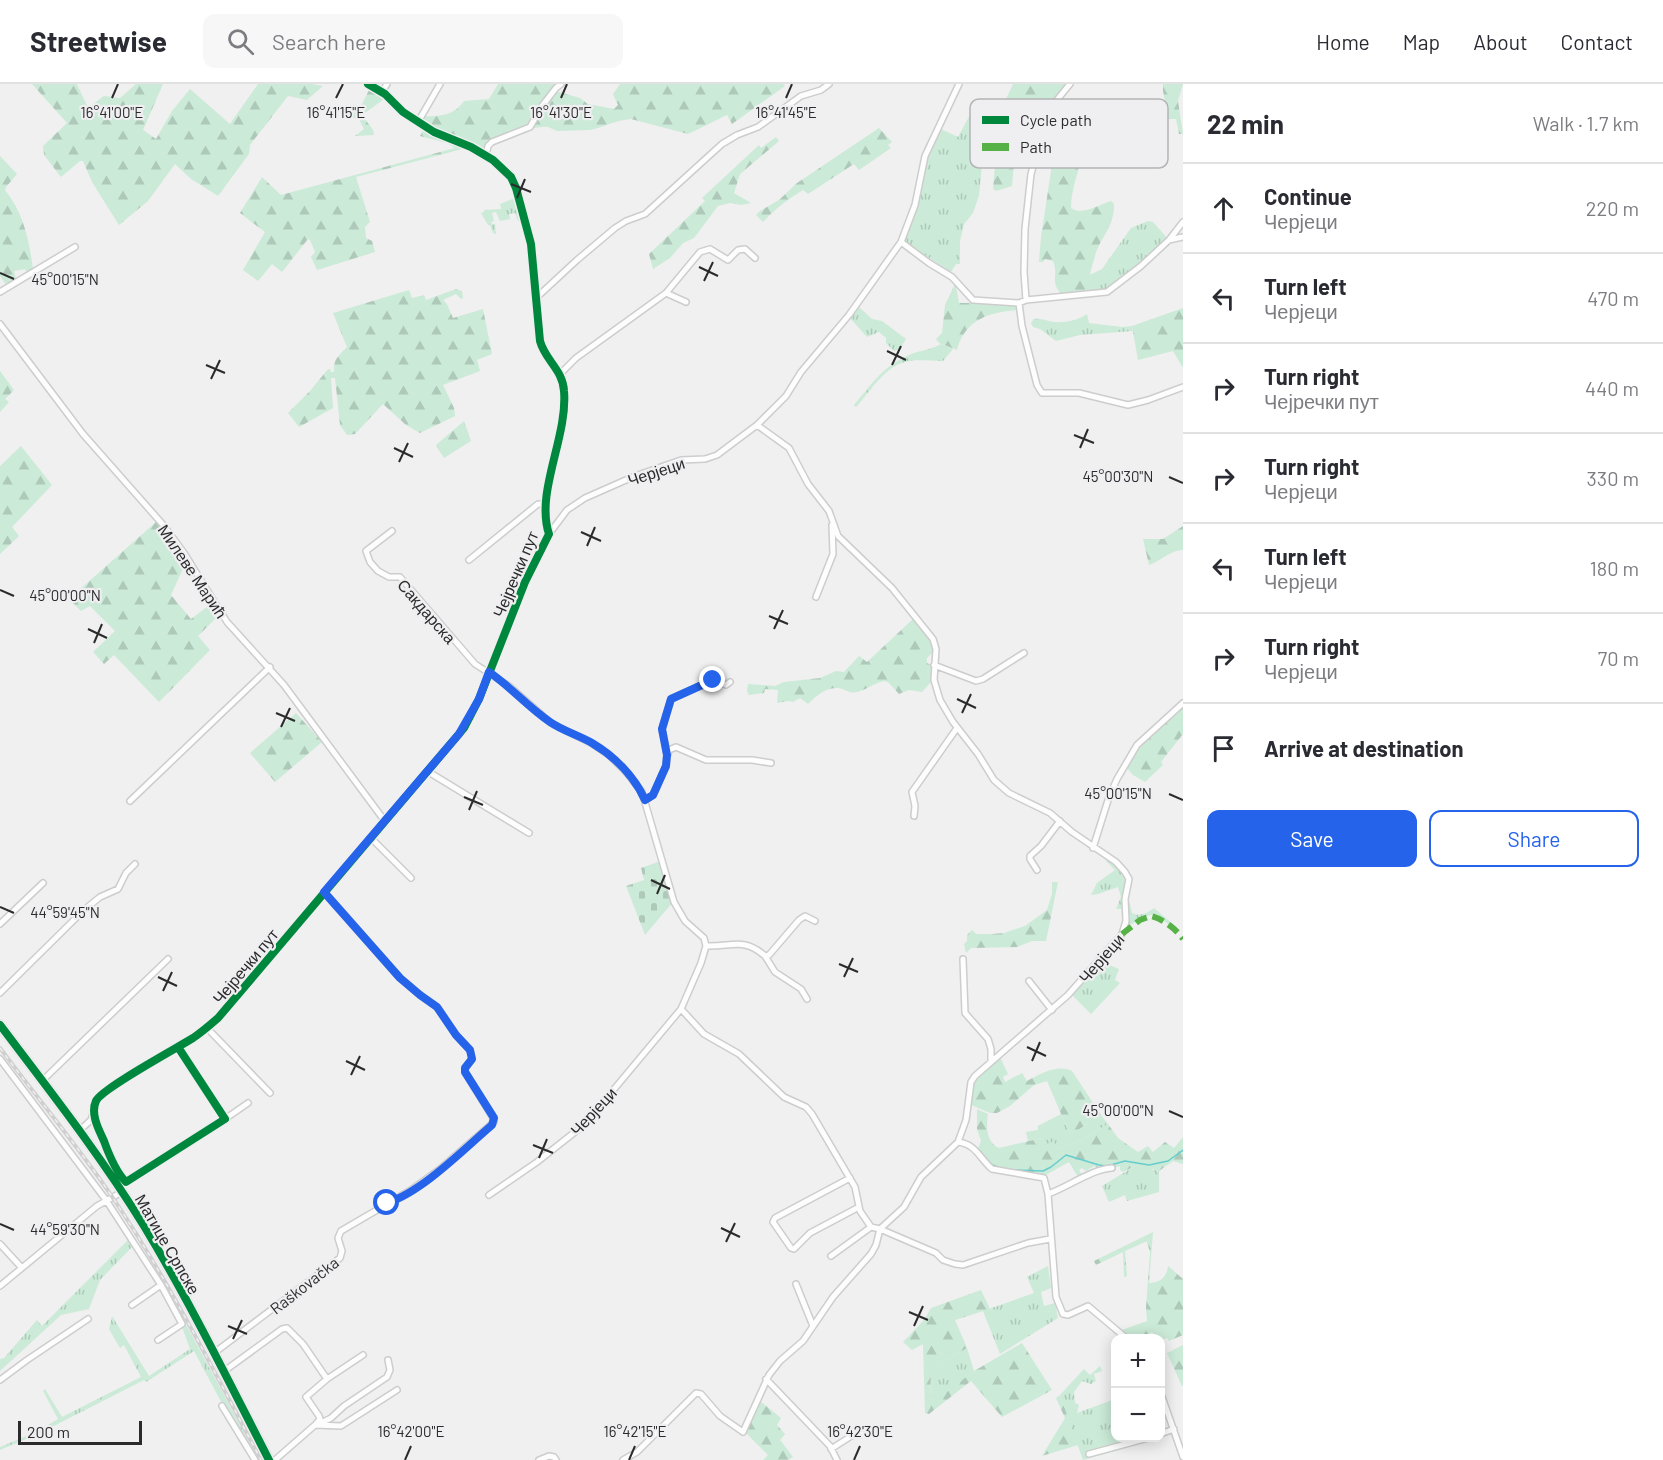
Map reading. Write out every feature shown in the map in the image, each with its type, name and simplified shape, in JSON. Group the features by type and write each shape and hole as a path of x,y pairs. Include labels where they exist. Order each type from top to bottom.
{"main road":[{"name":"Матице Српске","path":"0,1025 79,1131 157,1247 270,1460"}],"street":[{"name":"Чејречки пут","path":"79,1131 91,1120 96,1101 100,1096 207,1028 226,1010 464,728 479,699 525,582 549,534 546,524 546,504 563,420 565,392 560,374 542,350 531,244 516,188 505,170 486,155 434,132 403,112 382,92 368,84"},
{"path":"382,92 387,84"},
{"path":"418,122 440,84"},
{"path":"486,155 488,146 492,142 530,127 542,105 561,84"},
{"path":"536,298 615,228 645,214 722,144 758,127 801,96 821,90 829,84"},
{"path":"757,425 790,391 801,372 849,315 901,242 915,205 926,156 959,84"},
{"path":"1058,99 1070,84"},
{"path":"1026,300 1025,229 1033,168"},
{"path":"901,242 958,282 969,299 1019,303 1026,300 1107,291 1141,266 1169,240 1183,222"},
{"path":"1169,240 1183,237"},
{"path":"0,292 75,247"},
{"path":"560,374 576,358 666,293 694,258 705,249 710,249 728,260 738,250 745,249 755,258"},
{"path":"666,293 686,302"},
{"path":"1019,303 1027,346 1037,385 1042,393 1079,393 1128,405 1183,387"},
{"name":"Милеве Мaрић","path":"0,324 83,434 165,527 227,622 270,667 384,820"},
{"name":"Черјеци","path":"549,534 567,510 585,498 681,460 710,458 728,448 757,425 789,448 808,484 832,517 841,540 892,588 933,639 936,649 934,680 938,696 957,728 975,749 1000,787 1050,813 1093,848 1116,862 1128,876 1129,883 1125,899 1126,927 1085,977 1052,1010 979,1072 971,1082 966,1120 958,1142"},
{"name":"Чејречки пут","path":"469,560 538,504 546,504"},
{"path":"816,597 833,554 832,517"},
{"name":"Сакдарска","path":"392,531 366,551 370,562 378,571 387,576 400,576 467,657 489,672"},
{"path":"934,665 976,681 983,680 1024,652"},
{"path":"130,801 270,667"},
{"path":"489,672 509,686 551,723 591,743 609,755 626,772 645,800 674,902 685,921 704,938 706,946 748,944 755,947 765,956 776,972 801,989 807,999"},
{"path":"645,800 650,798 656,790 666,766 667,755 662,729 671,699 713,680 726,685 730,682"},
{"path":"1093,848 1109,797 1137,745 1183,703"},
{"path":"914,816 915,806 912,792 957,728"},
{"path":"667,755 669,750 676,747 706,760 752,759 771,763"},
{"path":"427,771 529,833"},
{"path":"1037,870 1030,856 1041,846 1060,821"},
{"path":"370,837 411,878"},
{"path":"0,993 100,897 118,890 126,873 135,864"},
{"path":"0,924 43,883"},
{"name":"Raškovačka","path":"214,1353 340,1258 342,1251 338,1238 341,1231 387,1203 398,1199 440,1169 492,1125 494,1118 465,1072 465,1068 472,1059 470,1050 456,1035 437,1007 400,978 324,892"},
{"path":"765,956 805,916 814,921"},
{"name":"Черјеци","path":"489,1195 537,1162 585,1124 681,1010 706,946"},
{"path":"42,1081 168,959"},
{"path":"963,960 965,1013 988,1039 991,1048 991,1062"},
{"path":"1029,981 1052,1010"},
{"path":"681,1010 704,1034 739,1054 784,1097 806,1107 855,1187 860,1208 871,1227 936,1253 944,1260 959,1265 1028,1243 1050,1239"},
{"path":"207,1028 270,1094"},
{"path":"178,1047 225,1119"},
{"path":"0,1059 106,1200 182,1324 158,1340"},
{"path":"94,1112 105,1145 120,1173 128,1182 248,1103"},
{"path":"623,1460 637,1452 696,1392 701,1394 720,1416 743,1432 766,1379 780,1361 803,1341 833,1297 871,1254 880,1229 904,1207 921,1177 947,1155 958,1142 964,1142 977,1151 992,1169 1044,1178 1048,1194 1056,1297 1062,1313 1068,1315 1088,1306 1121,1334"},
{"path":"1048,1194 1065,1188 1101,1169 1112,1168"},
{"path":"850,1178 774,1218 773,1222 794,1249 810,1233 860,1208"},
{"path":"0,1286 76,1222 106,1200 122,1192"},
{"path":"831,1256 871,1227"},
{"path":"0,1244 22,1268"},
{"path":"795,1284 813,1326"},
{"path":"132,1305 160,1285"},
{"path":"0,1380 88,1319"},
{"path":"224,1372 282,1329 287,1328 303,1344 327,1379"},
{"path":"275,1460 320,1419 306,1397 327,1379 363,1355"},
{"path":"315,1425 331,1418 344,1406 387,1377 390,1370 388,1360"},
{"path":"766,1379 831,1449 837,1460"},
{"path":"315,1425 340,1426 397,1390"},
{"path":"1165,1403 1183,1457"},
{"path":"222,1406 255,1460"},
{"path":"1165,1432 1174,1429"},
{"path":"831,1449 861,1432"},
{"path":"1089,1454 1131,1442"},
{"path":"539,1460 549,1456 556,1460"}],"green space":[{"path":"32,84 77,84 88,108 104,96 120,98 136,84 163,84 143,130 156,139 172,111 190,89 230,124 258,84 323,86 307,100 288,96 250,145 249,154 218,196 191,179 175,164 148,201 119,225 92,182 83,161 61,177 44,155 43,146 67,123"},
{"path":"498,84 556,84 553,89 559,92 580,98 588,104 614,109 618,105 613,94 620,84 783,84 785,86 732,124 727,115 688,134 631,119 590,130 557,131 548,127 534,128 506,137 488,150 446,135 421,121 424,116 452,112 464,101 489,99"},
{"path":"1013,84 1066,84 1055,99 1006,99"},
{"path":"1163,84 1183,84 1178,101 1183,134 1179,134 1176,119 1168,119 1168,99 1164,99"},
{"path":"371,86 388,95 403,112 400,115 387,97 362,115 374,135 355,136 364,129 359,119 353,118 351,109 360,108"},
{"path":"970,115 970,168 982,168 979,196 973,213 964,224 960,241 960,264 956,264 951,272 903,241 915,210 925,166 941,129 958,137"},
{"path":"425,127 470,147 356,177 370,222 365,227 366,238 372,241 375,252 317,270 311,257 315,252 308,239 282,272 272,264 258,281 243,270 265,232 240,213 262,177 281,195 455,148 447,143 420,136"},
{"path":"879,128 892,142 888,145 891,148 859,170 854,164 808,194 803,190 763,222 756,215 779,200 797,183"},
{"path":"776,137 779,141 740,174 734,193 751,203 741,205 730,203 718,206 694,238 683,243 670,258 653,269 649,254 705,201 702,198 759,145 761,148"},
{"path":"0,156 17,174 5,190 17,208 25,228 33,269 27,273 25,269 14,271 16,279 6,285 0,276"},
{"path":"995,168 1014,168 1012,186 996,191 993,189"},
{"path":"1051,168 1079,168 1071,208 1080,211 1111,201 1114,204 1110,226 1095,256 1088,282 1087,298 1065,299 1055,283 1053,261 1045,259 1039,262"},
{"path":"517,197 523,221 518,221 515,213 509,214 510,219 500,221 496,212 492,213 494,221 491,222 495,224 496,234 493,233 481,213 484,210 501,209 500,204"},
{"path":"1148,221 1153,222 1167,238 1140,265 1107,289 1087,293 1086,286 1090,275 1102,269 1131,228"},
{"path":"956,286 959,303 1018,303 1018,310 989,315 972,324 961,339 957,350 939,343 936,339 942,333 945,305"},
{"path":"456,289 462,291 463,298 461,299 456,294 443,300 453,318 483,309 492,354 477,360 480,371 443,385 454,408 455,416 420,433 406,425 383,404 355,434 347,435 340,425 335,378 331,378 333,408 299,427 288,413 328,369 334,372 337,358 347,347 333,313 409,290 412,298 424,295 426,300"},
{"path":"859,307 872,319 882,321 906,339 900,349 894,351 879,332 867,337 850,318"},
{"path":"1183,308 1183,368 1173,351 1138,360 1132,326"},
{"path":"1087,314 1089,323 1132,326 1133,331 1080,335 1056,341 1040,329 1033,327 1031,323 1034,319 1067,321"},
{"path":"941,344 953,349 943,361 913,361 897,365 884,374 856,407 854,405 892,364 909,355"},
{"path":"0,371 14,390 5,399 9,402 0,412"},
{"path":"464,421 471,441 444,458 436,445"},
{"path":"21,446 52,485 12,527 19,536 0,554 0,466"},
{"path":"156,522 186,562 171,595 191,619 211,604 219,615 198,636 210,650 159,702 114,655 104,664 93,652 115,631 90,606 81,611 69,599"},
{"path":"1183,526 1183,550 1174,552 1149,565 1143,539 1163,539"},
{"path":"913,619 929,638 933,652 927,658 927,663 931,665 931,682 922,692 909,690 899,694 888,682 884,681 854,692 838,688 829,689 808,704 800,698 793,702 777,703 778,690 765,689 764,693 749,695 747,691 748,684 775,686 784,682 820,678 836,671 844,672 859,656 867,662"},
{"path":"1183,704 1183,734 1161,762 1163,765 1145,782 1133,775 1127,768 1139,745"},
{"path":"296,713 322,742 275,782 250,753"},
{"path":"1108,858 1126,880 1125,909 1116,909 1121,897 1118,887 1091,895 1097,883 1115,870 1106,861"},
{"path":"661,861 673,902 645,935 626,886 644,880 641,868"},
{"path":"1052,882 1058,882 1046,941 1032,941 1017,947 971,948 966,953 964,944 967,941 967,935 972,930 976,934 1004,933 1025,926 1047,910 1052,894"},
{"path":"1128,894 1132,913 1143,914 1154,908 1174,925 1172,927 1158,917 1150,915 1129,925"},
{"path":"1107,953 1111,957 1107,964 1119,969 1115,980 1120,983 1091,1014 1071,994"},
{"path":"1000,1057 1008,1074 1003,1077 1005,1082 1022,1073 1027,1081 1054,1069 1072,1071 1101,1115 1070,1135 1047,1081 1034,1085 1010,1106 997,1113 990,1113 969,1104 975,1079"},
{"path":"977,1109 988,1114 989,1138 999,1148 1042,1138 1044,1145 1054,1141 1057,1149 1082,1140 1108,1124 1118,1138 1138,1152 1148,1146 1153,1152 1165,1142 1174,1148 1183,1137 1183,1164 1173,1161 1159,1171 1152,1169 1143,1175 1135,1166 1123,1172 1120,1166 1103,1170 1094,1166 1086,1171 1082,1168 1079,1170 1083,1177 1079,1179 1069,1162 1042,1177 996,1172 977,1151 981,1141 977,1129"},
{"path":"1061,1114 1070,1135 1101,1115 1108,1124 1082,1140 1057,1149 1044,1145 1042,1138 1028,1141 1026,1132 1038,1130 1038,1126"},
{"path":"1135,1166 1159,1171 1159,1192 1127,1201 1125,1195 1109,1202 1102,1186"},
{"path":"111,1202 168,1291 259,1460 256,1460 236,1430 194,1351 146,1382 144,1380 36,1435 0,1450 0,1447 36,1432 58,1419 43,1391 45,1389 62,1417 141,1377 124,1345 120,1348 109,1329 112,1316 149,1376 190,1349 182,1323 108,1204"},
{"path":"1153,1232 1149,1283 1162,1279 1168,1266 1183,1279 1183,1335 1169,1341 1165,1339 1165,1334 1152,1332 1118,1334 1116,1332 1147,1321 1150,1253 1147,1241 1125,1251 1127,1276 1124,1277 1123,1252 1096,1265 1094,1261"},
{"path":"129,1239 134,1245 100,1280 89,1309 61,1315 0,1371 0,1359 4,1358 37,1320 42,1326"},
{"path":"1048,1266 1051,1288 1041,1292 1044,1306 1055,1303 1058,1318 1000,1354 983,1311 1034,1293 1027,1277"},
{"path":"981,1290 990,1309 955,1320 967,1348 931,1369 930,1405 974,1371 1022,1343 1052,1390 1002,1417 971,1381 929,1414 925,1413 923,1344 912,1350 903,1342 924,1320 931,1308"},
{"path":"1183,1345 1183,1386 1182,1386 1167,1353"},
{"path":"967,1348 974,1371 930,1406 931,1369"},
{"path":"1100,1366 1102,1371 1094,1374 1096,1381 1091,1384 1082,1381 1074,1392 1075,1403 1079,1405 1077,1413 1111,1400 1111,1442 1147,1442 1083,1460 1060,1395 1084,1369 1090,1375"},
{"path":"1060,1395 1078,1445 1042,1456 1065,1418 1056,1398"},
{"path":"760,1401 781,1418 777,1425 785,1434 780,1440 793,1457 788,1460 763,1460 768,1455 746,1433"}],"waterway":[{"path":"1014,1170 1043,1171 1066,1155 1107,1166 1125,1161 1149,1165 1168,1161 1183,1150"},
{"path":"990,1164 1000,1168"}],"railway":[{"path":"0,1048 86,1160 134,1229 190,1327 261,1460"}],"marked path":[{"path":"1122,934 1140,920 1151,916 1169,925 1183,939"}],"cycle path":[{"path":"178,1047 225,1119 126,1182 113,1163 98,1127 94,1111 96,1101 101,1095 140,1069 193,1038 218,1018 464,728 479,699 525,582 549,534 546,500 564,409 564,391 561,377 540,341 531,244 516,188 511,177 493,160 471,147 434,132 403,112 385,94 368,84"},
{"path":"0,1025 93,1149 128,1200 193,1313 269,1460"}],"route":[{"path":"387,1203 398,1199 440,1169 492,1125 494,1118 465,1072 465,1068 472,1059 470,1050 456,1035 437,1007 400,978 340,907 324,892 464,728 479,699 489,672 509,686 551,723 591,743 609,755 626,772 642,792 645,800 650,798 656,790 668,760 662,729 669,702 673,697 713,680"}]}
